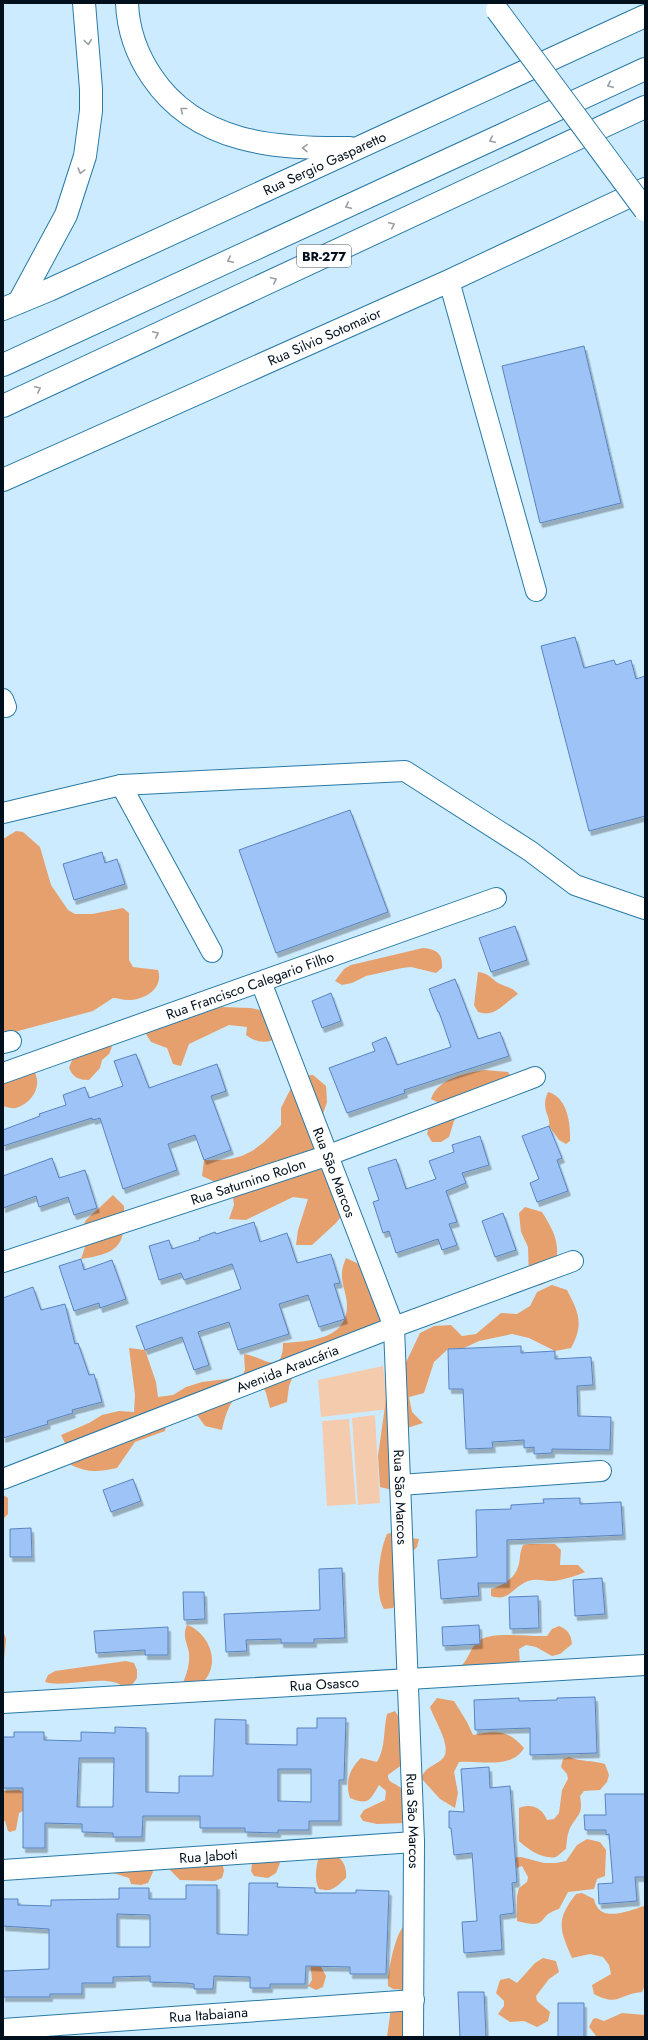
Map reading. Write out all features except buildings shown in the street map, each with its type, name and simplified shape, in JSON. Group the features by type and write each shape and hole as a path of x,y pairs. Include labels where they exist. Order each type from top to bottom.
{"highway":[{"path":"11,305 66,215 85,156 91,111 91,89 84,3"},
{"path":"127,3 131,30 145,67 169,99 201,123 238,139 302,148 358,148"},
{"path":"495,6 645,210"},
{"name":"Rua Sergio Gasparetto","path":"11,305 645,16"},
{"name":"BR-277","path":"3,365 645,69"},
{"name":"BR-277","path":"3,406 645,107"},
{"name":"Rua Silvio Sotomaior","path":"3,480 448,281 645,189"}],"street":[{"path":"448,281 536,591"},
{"path":"3,813 121,785 405,771 530,851 575,885 645,908"},
{"path":"121,785 212,952"},
{"name":"Rua Francisco Calegario Filho","path":"3,1073 496,898"},
{"name":"Rua São Marcos","path":"261,982 329,1155 394,1327 409,1679 414,1842 413,2037"},
{"name":"Rua Saturnino Rolon","path":"3,1262 329,1155 535,1077"},
{"name":"Avenida Araucária","path":"3,1479 394,1327 573,1261"},
{"path":"400,1485 601,1471"},
{"name":"Rua Osasco","path":"3,1703 645,1665"},
{"name":"Rua Jaboti","path":"3,1870 414,1842"},
{"name":"Rua Itabaiana","path":"3,2029 414,2000"}],"shaded area":[{"path":"16,831 23,832 40,847 51,885 68,910 75,914 92,914 123,908 129,913 129,960 133,967 158,970 158,982 152,992 141,998 126,1000 113,998 93,1011 3,1035 3,839"},
{"path":"423,948 435,951 440,956 442,968 436,973 411,967 366,976 352,983 342,985 335,981 344,969 351,965"},
{"path":"478,972 487,975 498,983 511,988 518,994 500,1009 490,1013 478,1012 474,1005"},
{"path":"222,1007 250,1008 267,1011 279,1037 271,1041 262,1042 254,1040 246,1035 247,1027 229,1025 189,1044 181,1066 173,1064 167,1048 151,1042 146,1034 151,1028 206,1010"},
{"path":"106,1041 112,1047 109,1054 102,1060 100,1068 89,1080 79,1079 74,1076 69,1068 72,1060 70,1053"},
{"path":"485,1070 508,1072 513,1079 459,1114 454,1121 449,1137 441,1142 432,1142 427,1134 429,1126 441,1104 431,1099 434,1092 439,1086 453,1078"},
{"path":"34,1071 37,1082 31,1098 22,1106 16,1108 3,1106 3,1075"},
{"path":"313,1075 326,1086 327,1102 322,1117 316,1162 326,1175 346,1210 336,1223 312,1245 296,1245 298,1230 308,1199 293,1197 246,1220 229,1219 234,1205 232,1190 202,1176 204,1160 229,1159 238,1157 264,1142 281,1125 281,1108 297,1076"},
{"path":"548,1092 560,1099 564,1105 570,1126 570,1141 566,1144 559,1140 549,1126 549,1119 545,1108"},
{"path":"113,1195 124,1206 123,1230 118,1245 104,1254 81,1259 88,1238 79,1234 86,1220"},
{"path":"525,1207 542,1212 553,1232 557,1246 556,1261 553,1273 548,1281 535,1286 529,1280 528,1247 521,1232 519,1213"},
{"path":"346,1258 359,1264 391,1312 365,1332 295,1371 289,1386 287,1402 270,1408 266,1393 259,1378 244,1390 230,1405 222,1430 205,1426 195,1412 168,1415 165,1431 135,1442 117,1468 94,1471 71,1465 68,1449 61,1435 89,1423 102,1415 119,1411 134,1412 135,1395 129,1348 145,1350 156,1382 158,1397 173,1395 186,1387 202,1382 242,1377 245,1370 244,1354 275,1363 279,1360 282,1354 283,1343 315,1339 334,1332 341,1326 345,1317 347,1306 342,1277 342,1271"},
{"path":"552,1285 567,1290 575,1305 579,1325 578,1332 571,1348 555,1351 529,1338 512,1334 479,1341 464,1348 448,1349 434,1362 424,1393 409,1397 412,1412 423,1423 407,1428 396,1491 380,1487 378,1456 387,1392 399,1377 420,1333 434,1326 451,1325 462,1336 476,1334 501,1313 517,1314 530,1306 537,1292"},
{"path":"383,1366 389,1409 321,1417 318,1380"},
{"path":"375,1415 380,1503 358,1505 352,1418"},
{"path":"349,1419 356,1504 327,1506 322,1421"},
{"path":"3,1495 8,1498 8,1514 3,1519"},
{"path":"397,1531 410,1538 419,1539 417,1547 411,1553 393,1608 384,1609 381,1602 378,1583 380,1561 387,1534"},
{"path":"555,1544 561,1550 560,1565 578,1565 585,1572 556,1581 531,1580 503,1597 491,1596 491,1589 504,1584 514,1575 519,1564 523,1545"},
{"path":"187,1625 198,1631 203,1636 210,1648 212,1661 210,1672 201,1685 181,1687 189,1662 189,1653 185,1636"},
{"path":"559,1626 565,1629 568,1633 572,1644 560,1654 552,1656 536,1647 526,1645 519,1649 520,1665 460,1667 466,1661 477,1643 486,1637 502,1635 547,1636 552,1629"},
{"path":"3,1631 6,1639 3,1671"},
{"path":"126,1661 134,1663 137,1670 137,1678 132,1685 125,1689 119,1684 110,1681 64,1684 45,1682 48,1675 55,1671"},
{"path":"437,1698 454,1701 473,1735 495,1732 507,1734 524,1748 518,1755 504,1762 459,1762 454,1772 458,1793 455,1808 440,1799 421,1778 427,1769 441,1760 445,1755 445,1742 430,1707"},
{"path":"395,1711 402,1722 407,1761 388,1775 388,1778 408,1795 405,1823 377,1824 363,1821 360,1816 364,1810 385,1800 386,1791 379,1785 371,1798 368,1800 361,1801 350,1798 348,1787 349,1776 361,1758 377,1762 382,1751 387,1714"},
{"path":"569,1757 578,1760 605,1764 609,1775 607,1782 600,1790 584,1791 580,1796 581,1810 571,1826 567,1837 566,1849 556,1857 546,1857 531,1850 519,1841 519,1808 532,1806 542,1812 547,1820 554,1819 559,1813 562,1790 568,1779 567,1774 561,1767 563,1759"},
{"path":"19,1790 30,1795 25,1810 19,1813 16,1830 10,1832 8,1831 5,1821 3,1821 3,1791"},
{"path":"587,1839 600,1842 606,1850 605,1876 597,1879 594,1889 568,1892 559,1909 547,1915 539,1923 535,1924 517,1921 517,1896 519,1888 527,1882 528,1877 522,1866 511,1870 508,1858 521,1857 544,1863 566,1861 577,1845"},
{"path":"321,1850 332,1853 340,1859 346,1872 346,1878 337,1886 327,1890 319,1889 316,1880 316,1870"},
{"path":"275,1856 280,1863 276,1873 268,1878 254,1876 251,1871 252,1864 258,1858"},
{"path":"222,1861 224,1871 222,1878 215,1881 180,1880 169,1869"},
{"path":"149,1863 153,1872 148,1883 141,1885 131,1884 129,1878 113,1873 111,1868"},
{"path":"582,1893 594,1899 597,1907 608,1914 622,1913 644,1906 645,1904 645,1985 642,1992 634,1993 614,2000 602,1998 594,1994 592,1985 611,1974 609,1965 603,1957 590,1954 572,1958 564,1939 562,1924 565,1911 570,1903 576,1894"},
{"path":"403,1927 408,1928 406,1990 393,1989 388,1986 392,1955 397,1938"},
{"path":"543,1958 556,1961 559,1972 549,1979 536,1996 537,2001 550,2012 548,2021 537,2027 524,2021 510,2022 498,2014 504,2006 504,2001 496,1993 500,1980 509,1978 517,1983 535,1963"},
{"path":"310,1961 320,1965 326,1976 323,1987 316,1990 308,1986 312,1980"},
{"path":"391,2008 407,2009 407,2037 387,2037"},
{"path":"622,2013 645,2015 645,2037 597,2037 589,2027 593,2019 596,2018 604,2021"}]}
